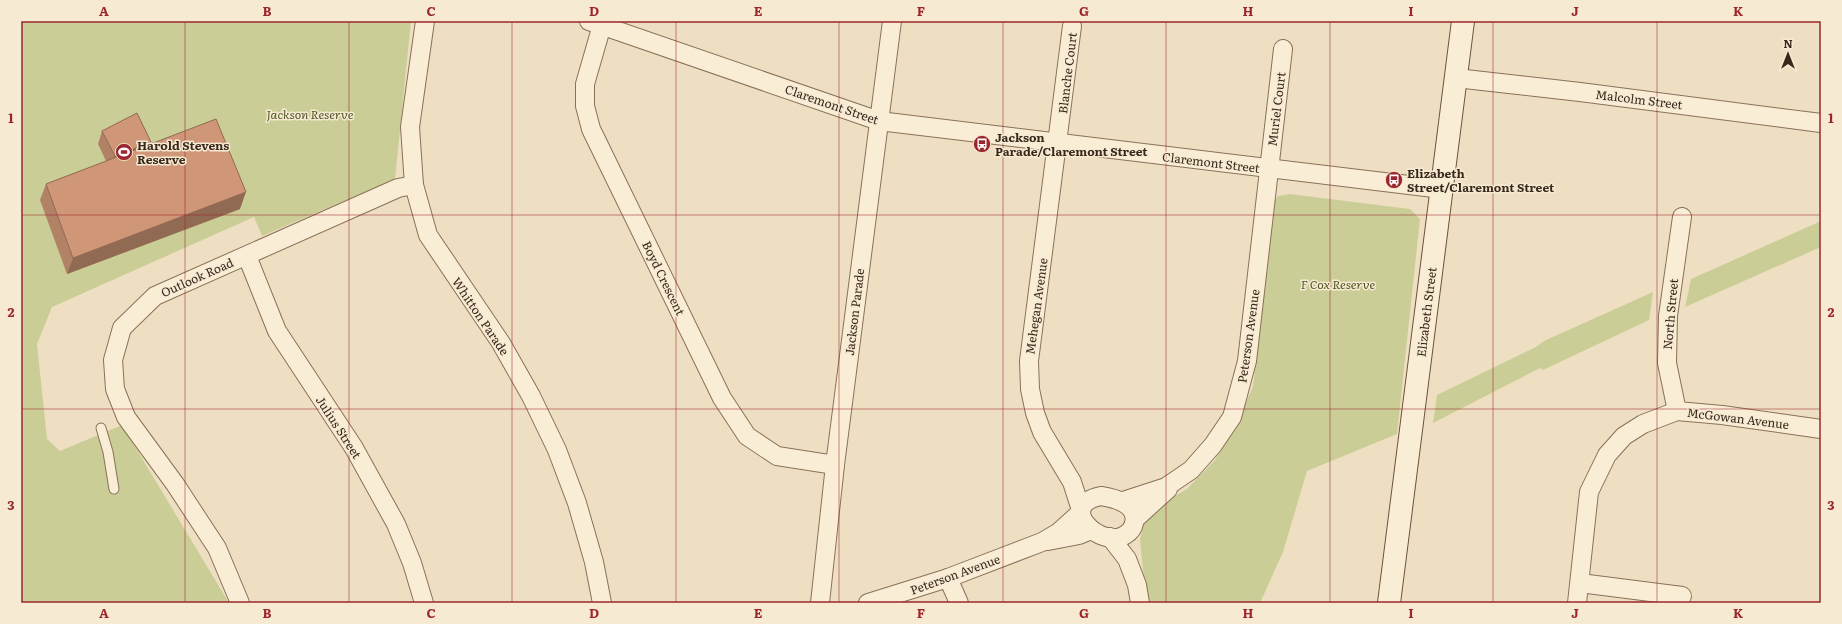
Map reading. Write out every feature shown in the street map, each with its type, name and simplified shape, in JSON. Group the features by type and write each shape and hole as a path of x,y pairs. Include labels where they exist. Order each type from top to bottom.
{"street":[{"name":"Whitton Parade","path":"425,21 410,127 414,185 428,235 501,343 531,396 557,450 577,503 594,562 602,603"},
{"name":"Jackson Parade","path":"820,603 834,465 892,21"},
{"name":"Elizabeth Street","path":"1389,603 1463,21"},
{"name":"Claremont Street","path":"596,23 879,121 1442,189"},
{"name":"Boyd Crescent","path":"596,23 585,84 585,106 591,129 722,398 747,436 776,456 834,465"},
{"name":"Blanche Court","path":"1058,143 1072,26"},
{"name":"Muriel Court","path":"1269,168 1283,49"},
{"name":"Malcolm Street","path":"1456,78 1573,91 1821,123"},
{"name":"Mehegan Avenue","path":"1058,143 1029,361 1030,389 1035,413 1042,432 1062,463 1077,493 1081,511"},
{"name":"Peterson Avenue","path":"1134,524 1176,481 1191,470 1213,445 1232,417 1247,361 1269,168"},
{"name":"Outlook Road","path":"240,603 217,548 176,484 126,418 115,388 113,360 122,328 154,296 398,188 414,185"},
{"name":"North Street","path":"1677,410 1667,363 1668,316 1682,217"},
{"name":"Julius Street","path":"247,256 277,331 354,448 396,524 412,564 424,603"},
{"name":"McGowan Avenue","path":"1577,603 1589,492 1607,455 1624,436 1643,424 1677,410 1821,429"},
{"name":"Mehegan Avenue","path":"1062,463 1101,496"},
{"name":"Peterson Avenue","path":"1123,502 1176,481"},
{"path":"1134,524 1123,537 1110,537 1087,527 1082,519 1081,511 1084,505 1091,498 1101,496 1123,502 1133,510 1138,575 1137,585"},
{"name":"Peterson Avenue","path":"868,603 948,578 1042,542 1059,532 1081,511"},
{"name":"Peterson Avenue","path":"1042,542 1068,538 1091,530"},
{"path":"1110,537 1127,559 1137,585 1140,603"},
{"path":"948,578 959,603"},
{"path":"1580,584 1682,596"}],"lane":[{"path":"101,428 108,452 114,489"}],"green space":[{"name":"Jackson Reserve","path":"21,21 411,21 395,179 262,236 254,217 52,307 37,344 47,439 60,451 122,425 229,603 21,603"},
{"name":"F Cox Reserve","path":"1290,194 1410,209 1420,219 1397,434 1307,471 1283,552 1260,603 1146,603 1140,539 1144,522 1166,501 1187,489 1215,460 1241,413 1253,387 1272,206 1278,196"},
{"path":"1821,221 1821,247 1685,307 1691,279"},
{"path":"1653,292 1649,320 1543,370 1540,368 1433,423 1437,395 1536,347 1544,341"}],"building":[{"path":"137,113 151,142 115,156 102,131"},
{"path":"216,119 246,192 73,258 46,184"}],"place":[{"name":"Jackson Parade/Claremont Street","path":"982,144"},
{"name":"Harold Stevens Reserve","path":"124,152"},
{"name":"Elizabeth Street/Claremont Street","path":"1394,180"}]}
